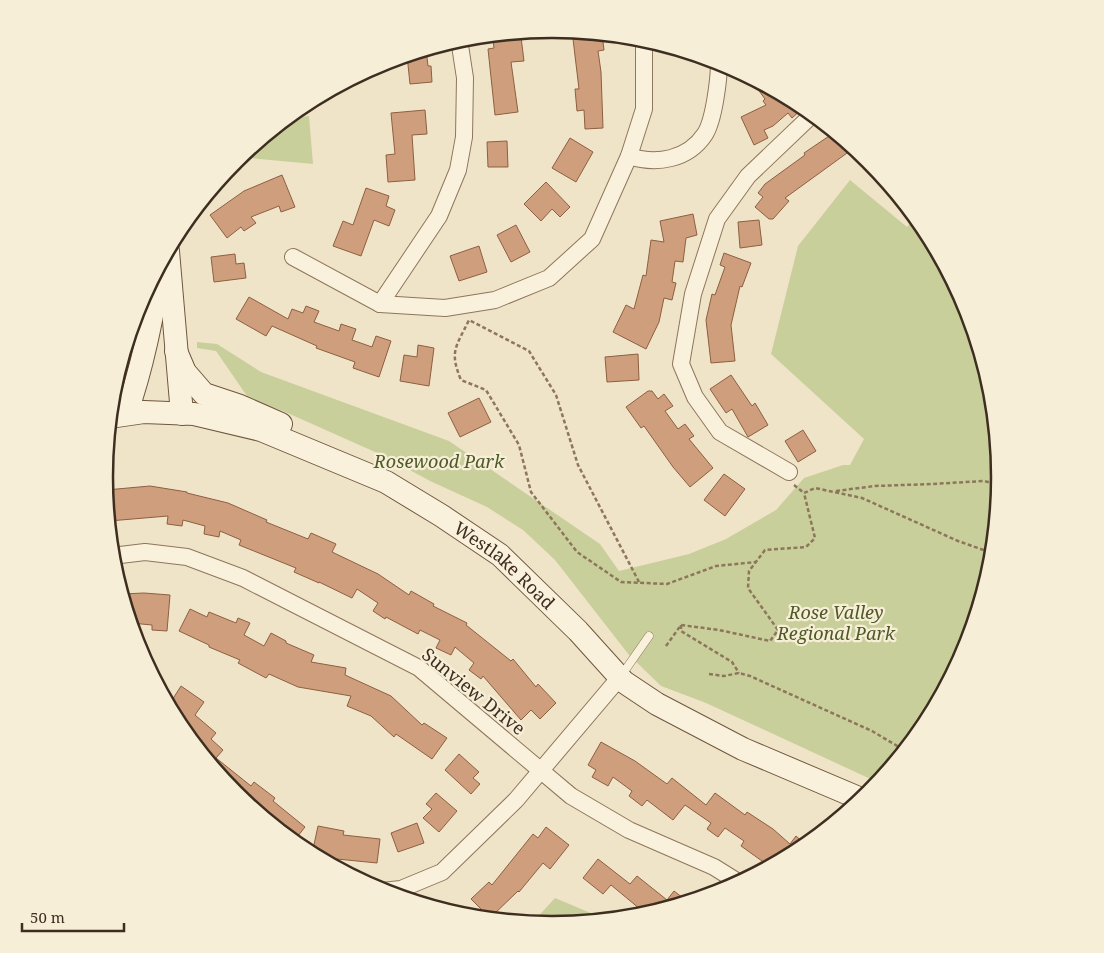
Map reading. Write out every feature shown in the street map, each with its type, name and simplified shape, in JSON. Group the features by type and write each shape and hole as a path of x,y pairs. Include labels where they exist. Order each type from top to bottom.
{"street":[{"path":"380,304 439,216 458,170 464,137 466,78 460,47"},
{"path":"293,257 380,304 445,308 495,300 549,278 592,239 629,156 644,109 644,47"},
{"path":"629,156 640,160 672,160 696,145 706,133 716,97 718,70"},
{"path":"789,472 720,432 695,397 681,364 693,294 717,219 748,176 807,119"},
{"path":"169,262 182,414"},
{"path":"118,416 134,392 150,332 158,281"},
{"path":"176,351 185,372 204,394 240,406 285,426 330,459"},
{"name":"Westlake Road","path":"118,416 144,412 194,414 261,430 386,482 442,516 500,555 578,631 620,677 657,704 743,749 853,796"},
{"name":"Sunview Drive","path":"120,555 145,552 187,557 243,578 419,668 571,796 629,830 714,867 730,877"},
{"path":"402,889 442,872 516,800 620,677"}],"lane":[{"path":"620,677 649,636"}],"path":[{"path":"639,582 578,465 556,395 529,351 469,320 455,350 455,365 461,380 486,390 519,444 531,492 577,552 620,582 666,584 716,566 756,562"},
{"path":"681,625 713,629 770,641 778,630 748,588 749,571 765,550 806,547 815,538 804,493 792,483 789,472"},
{"path":"836,492 875,486 984,481 991,483"},
{"path":"804,493 815,488 862,498 958,541 985,550"},
{"path":"666,646 681,625"},
{"path":"681,625 681,631 732,662 739,673"},
{"path":"709,674 724,676 739,673 750,676 872,731 898,746"}],"green space":[{"path":"309,116 313,164 250,158 263,146 300,117"},
{"path":"850,180 907,227 910,223 946,282 958,309 976,363 987,419 991,476 990,505 983,562 968,618 946,671 932,696 900,744 870,779 706,703 661,686 629,655 555,560 523,530 487,507 430,481 384,456 283,411 249,399 216,351 197,348 197,342 217,344 261,372 449,441 600,544 619,571 689,554 726,539 776,510 804,478 843,465 850,465 864,439 771,354 798,246"},
{"path":"555,898 593,914 552,916 539,916"}],"building":[{"path":"521,38 524,61 511,62 518,112 495,115 488,49 494,48 493,41"},
{"path":"573,39 603,40 604,50 598,51 601,72 603,128 585,129 584,110 577,111 575,89 579,89"},
{"path":"427,56 428,66 431,66 432,82 410,84 408,62"},
{"path":"758,89 798,113 792,118 788,113 773,126 764,130 768,138 754,145 741,117 766,105 763,101 765,99"},
{"path":"425,110 427,134 412,135 415,180 388,182 386,155 395,154 391,113"},
{"path":"829,136 848,152 785,198 789,201 773,219 769,219 755,207 763,197 758,193 765,184 805,155 804,153"},
{"path":"570,138 593,152 576,182 552,168"},
{"path":"507,141 508,167 488,167 487,142"},
{"path":"282,175 295,207 281,212 279,206 251,217 256,223 244,231 241,227 227,238 210,215 244,191"},
{"path":"546,182 570,207 560,217 552,209 541,221 524,204"},
{"path":"366,188 389,196 386,206 395,210 389,226 374,220 361,256 333,246 343,221 353,225"},
{"path":"693,214 697,235 686,238 683,262 675,261 672,282 676,283 672,300 664,298 659,322 646,349 613,332 626,305 634,309 643,275 646,276 651,240 664,242 660,221"},
{"path":"759,220 762,245 740,248 738,222"},
{"path":"516,225 530,252 511,262 497,235"},
{"path":"479,246 487,272 459,281 450,256"},
{"path":"724,253 751,263 742,287 740,286 731,325 735,361 711,363 706,320 712,294 715,295 725,267 720,265"},
{"path":"235,254 236,264 244,263 246,278 214,282 211,257"},
{"path":"249,297 288,319 292,309 303,313 306,306 319,311 314,322 339,331 341,324 356,329 352,340 372,347 376,336 391,341 379,377 353,368 355,362 316,348 317,346 272,326 266,336 236,319"},
{"path":"418,345 434,348 429,386 400,381 404,355 417,357"},
{"path":"638,354 639,380 607,382 605,357"},
{"path":"731,375 752,406 755,403 768,425 748,437 732,409 726,413 710,389"},
{"path":"648,391 652,391 658,399 664,394 673,406 665,411 678,429 685,424 694,436 689,439 713,468 690,487 673,467 644,426 641,428 626,407"},
{"path":"479,398 491,422 460,437 448,413"},
{"path":"803,430 816,451 798,462 785,441"},
{"path":"724,474 745,489 725,516 704,500"},
{"path":"150,486 187,492 228,503 267,520 266,522 308,539 311,533 336,544 332,552 378,574 409,595 411,591 434,604 433,606 467,623 466,625 511,661 513,659 536,687 538,684 556,703 540,719 531,710 521,720 483,676 481,679 469,670 474,663 455,647 451,655 436,648 440,640 420,630 418,634 386,617 385,619 373,611 378,603 357,589 352,598 294,572 296,568 239,545 241,540 220,531 219,537 204,534 205,526 183,520 182,526 167,524 168,516 116,520 113,489"},
{"path":"129,594 170,595 167,631 152,630 152,625 138,624"},
{"path":"190,609 207,617 209,612 236,623 238,618 250,623 244,635 264,646 271,633 286,641 286,643 314,655 311,662 346,668 345,675 391,696 422,725 424,723 447,738 432,759 396,734 394,737 371,716 347,706 351,696 298,687 269,674 266,678 238,663 240,660 209,647 209,645 179,631"},
{"path":"181,686 204,702 195,715 216,733 211,739 223,750 216,758 251,786 254,782 275,798 273,801 305,827 299,835 263,807 222,766 204,744 173,698"},
{"path":"601,742 635,761 667,784 672,778 706,805 715,793 745,815 747,812 773,829 790,844 796,836 800,839 763,862 741,846 744,841 725,828 718,837 707,829 711,823 685,805 673,820 647,800 642,806 629,796 632,791 613,777 608,786 592,777 596,770 588,765"},
{"path":"459,754 479,772 473,778 480,784 471,794 445,770"},
{"path":"436,793 457,811 439,832 423,818 432,809 426,804"},
{"path":"417,823 424,843 398,852 391,833"},
{"path":"318,826 344,831 343,835 380,839 377,863 337,860 314,846"},
{"path":"546,827 569,845 550,869 543,863 519,892 496,912 482,910 471,899 489,882 492,885 533,834 538,838"},
{"path":"598,859 630,884 637,876 667,900 674,891 681,896 666,901 638,907 611,885 603,894 583,878"}],"park label":[{"name":"Rosewood Park","path":"439,461"},
{"name":"Rose Valley Regional Park","path":"836,622"}]}
